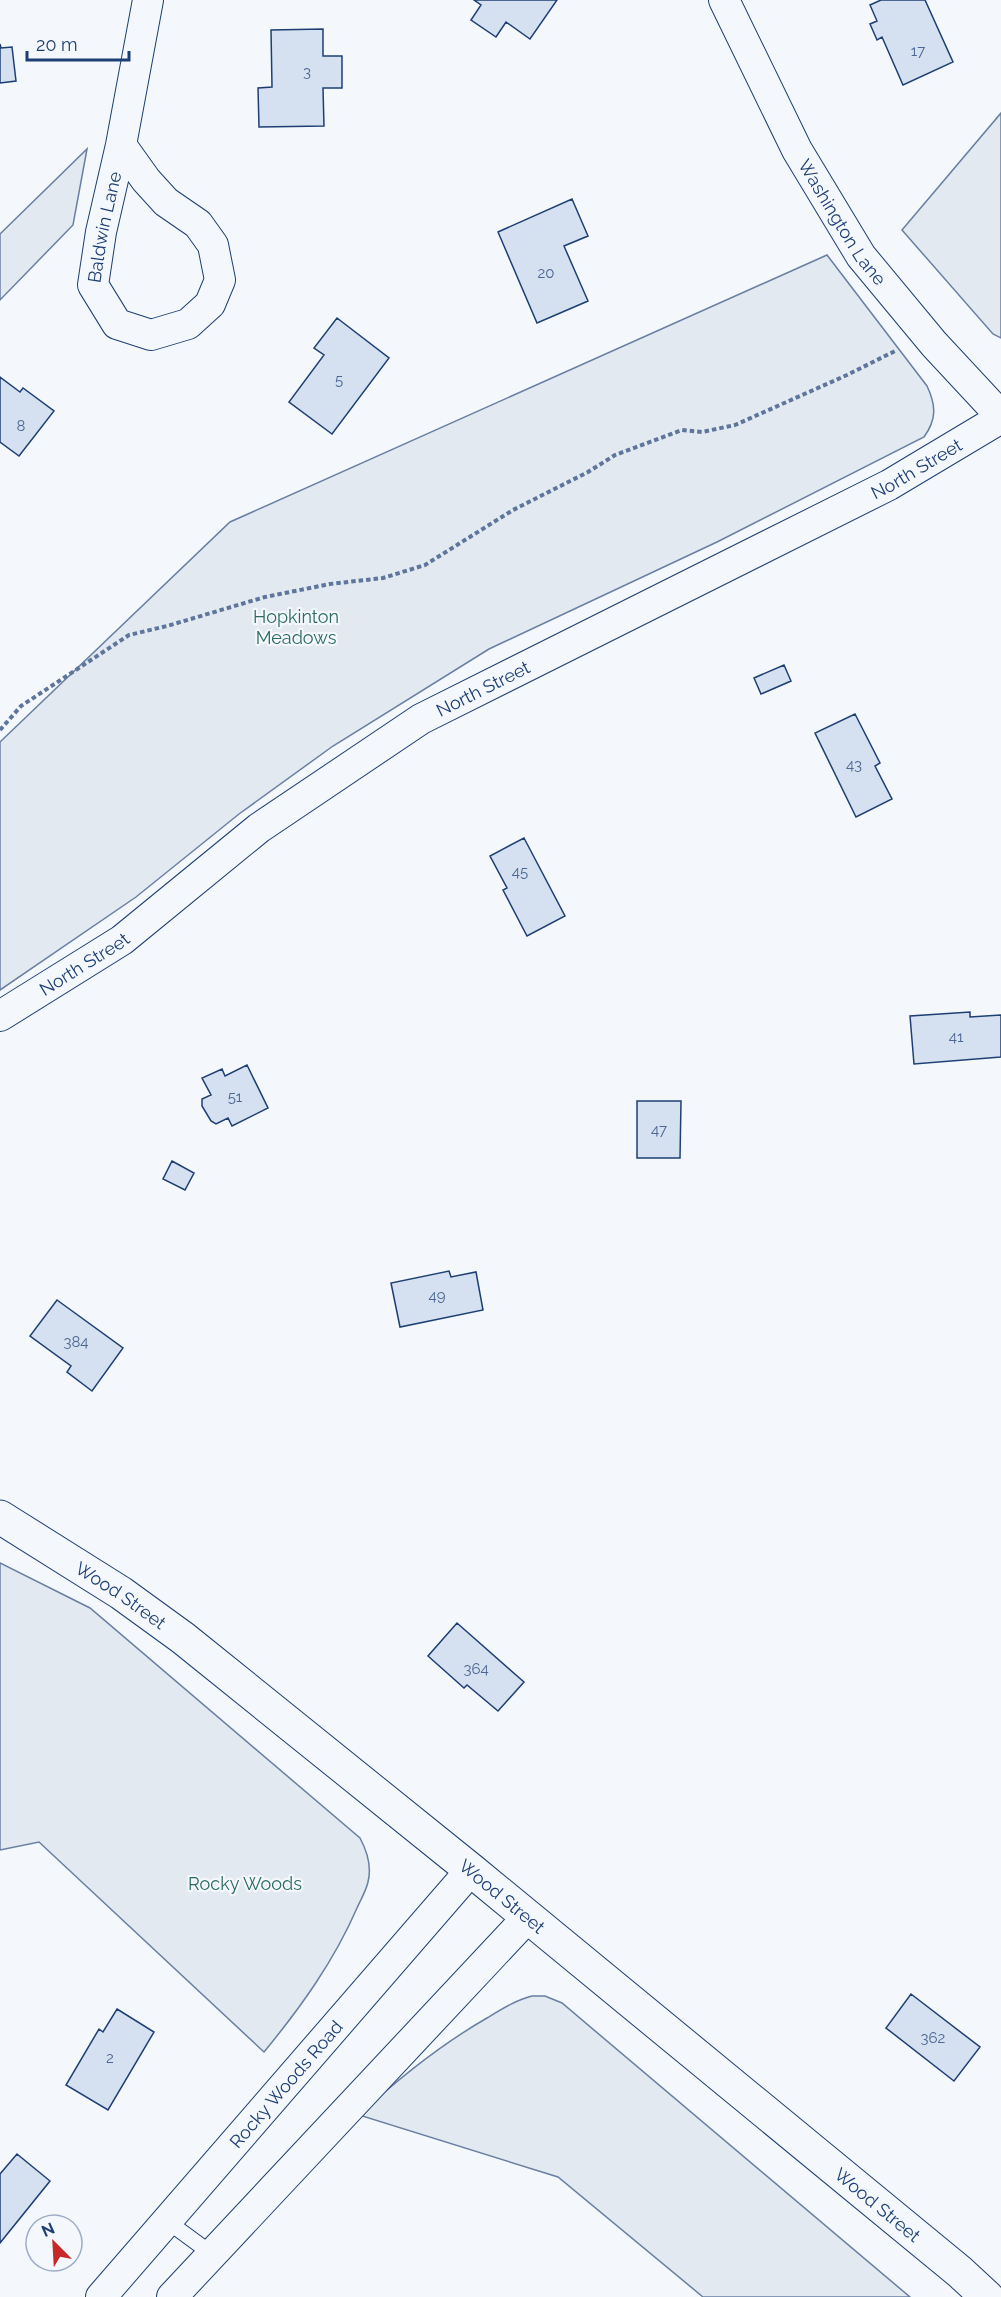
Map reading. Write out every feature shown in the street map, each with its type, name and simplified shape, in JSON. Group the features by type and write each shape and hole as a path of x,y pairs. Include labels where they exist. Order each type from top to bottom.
{"main road":[{"name":"Wood Street","path":"0,1517 121,1593 183,1638 471,1870 960,2272 987,2297"}],"street":[{"name":"Baldwin Lane","path":"121,145 159,195 198,224 213,245 219,280 210,304 188,324 151,335 117,324 93,285 101,232 121,145 148,0"},
{"name":"Washington Lane","path":"724,0 797,150 855,246 927,335 1001,417"},
{"name":"North Street","path":"0,1016 122,940 259,828 420,719 889,485 1001,417"},
{"name":"Rocky Woods Road","path":"101,2297 471,1870"},
{"path":"172,2297 528,1917"}],"lane":[{"path":"167,2221 212,2254"}],"path":[{"path":"0,730 21,706 129,634 167,626 265,597 330,584 383,578 425,565 513,510 588,472 615,455 682,430 702,432 735,425 847,375 927,335"}],"green space":[{"path":"1001,113 1001,338 993,334 902,230"},
{"path":"87,149 73,225 0,300 0,234"},
{"name":"Hopkinton Meadows","path":"827,255 927,386 934,412 924,437 717,542 489,649 333,746 239,814 136,897 0,990 0,742 230,522"},
{"name":"Rocky Woods","path":"0,1563 90,1608 360,1838 369,1864 365,1892 327,1965 304,2001 264,2052 39,1842 0,1850"},
{"path":"532,1996 545,1996 562,2003 910,2297 703,2297 558,2177 359,2115 405,2075 453,2039 504,2008"}],"building":[{"path":"474,0 557,0 530,39 506,22 496,37 471,20 481,5"},
{"path":"881,0 925,0 953,62 903,85 882,37 877,40 870,24 877,21 870,5"},
{"path":"323,29 323,56 342,56 342,88 323,88 324,126 259,127 258,88 272,87 271,30"},
{"path":"0,44 1,48 12,47 16,81 0,83"},
{"path":"572,199 588,236 564,246 588,301 537,323 498,232"},
{"path":"337,318 389,358 332,434 289,402 324,355 314,348"},
{"path":"0,377 20,392 23,388 54,411 19,456 0,442"},
{"path":"784,665 791,681 761,694 754,678"},
{"path":"855,714 880,763 875,766 892,799 856,817 815,733"},
{"path":"524,838 565,916 527,936 503,890 507,888 490,856"},
{"path":"970,1012 970,1017 1001,1015 1001,1057 914,1064 910,1016"},
{"path":"247,1065 268,1108 232,1126 228,1118 216,1124 211,1121 202,1106 202,1099 211,1095 202,1078 222,1069 225,1076"},
{"path":"637,1101 681,1101 680,1158 637,1158"},
{"path":"172,1161 194,1173 185,1190 163,1179"},
{"path":"449,1271 451,1277 476,1272 483,1310 400,1327 391,1283"},
{"path":"57,1300 123,1348 92,1391 67,1372 71,1366 30,1336"},
{"path":"457,1623 524,1682 498,1711 467,1685 464,1688 428,1656"},
{"path":"911,1994 980,2047 954,2081 886,2028"},
{"path":"117,2009 154,2032 108,2110 66,2085 99,2029 103,2032"},
{"path":"17,2154 50,2181 0,2243 0,2174"}]}
